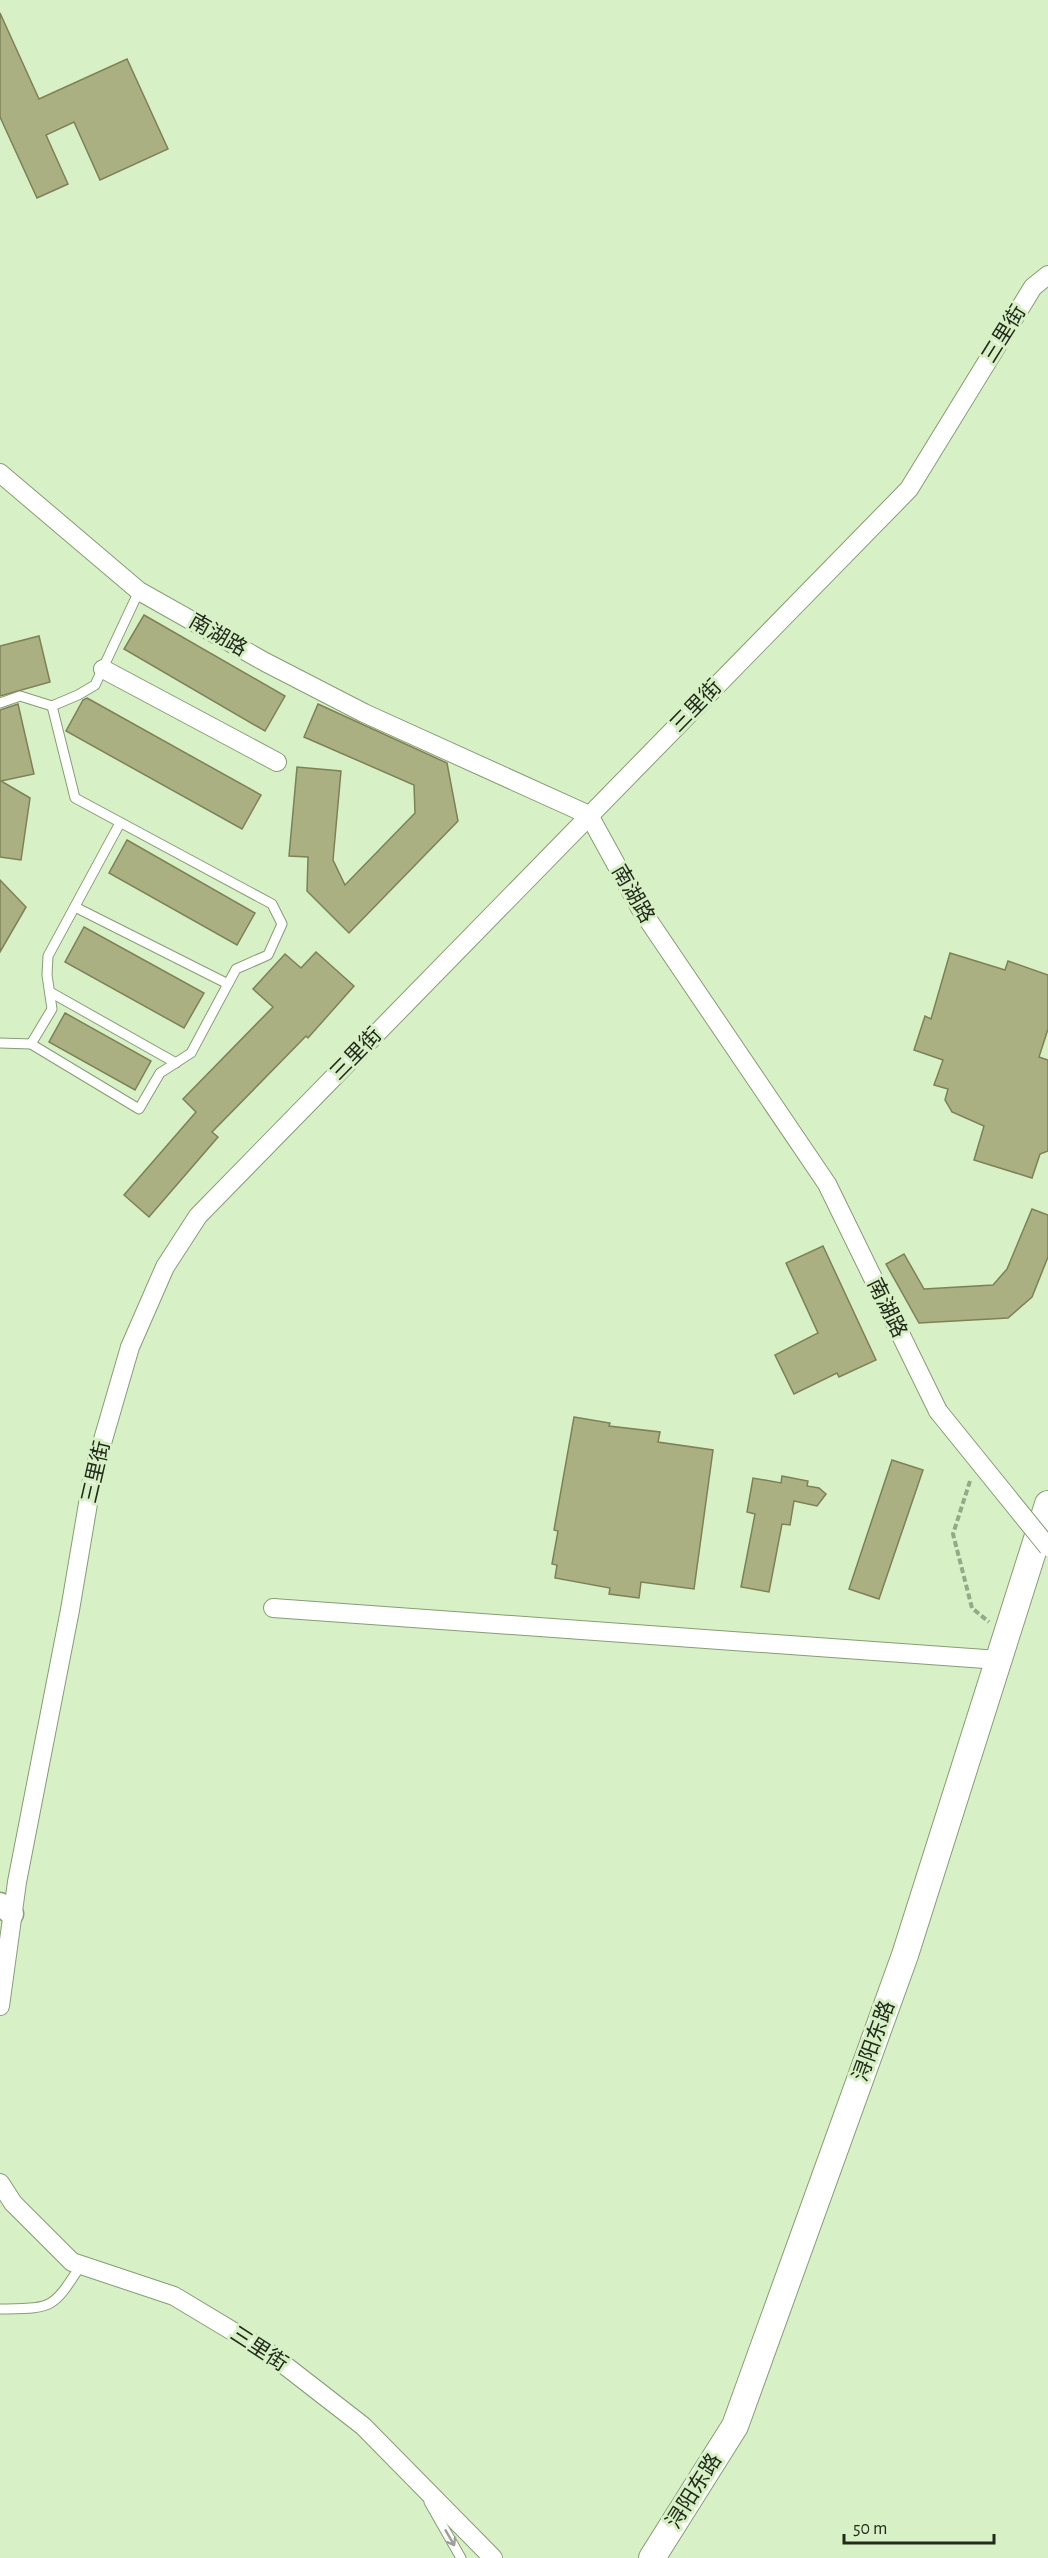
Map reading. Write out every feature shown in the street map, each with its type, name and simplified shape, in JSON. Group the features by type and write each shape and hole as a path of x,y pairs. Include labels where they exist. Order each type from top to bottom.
{"main road":[{"name":"浔阳东路","path":"652,2558 735,2426 905,1955 1048,1504"}],"street":[{"name":"三里街","path":"0,2006 6,1909 93,1474 130,1347 165,1267 198,1216 909,489 1033,287 1048,275"},
{"name":"南湖路","path":"0,473 139,591 265,662 364,713 589,815 639,908 827,1184 938,1411 1048,1547"},
{"path":"103,669 277,762"},
{"path":"273,1608 999,1660"},
{"name":"三里街","path":"0,2182 13,2204 72,2262 174,2296 269,2353 363,2426 493,2558"}],"lane":[{"path":"0,703 20,696 52,706 95,685 139,591"},
{"path":"0,1044 31,1044 139,1108 160,1073 191,1053 236,969 268,955 282,924 272,904 75,798 52,706"},
{"path":"31,1044 52,1009 47,975 48,956 120,823"},
{"path":"75,907 228,984"},
{"path":"50,992 177,1063"},
{"path":"0,2309 43,2308 62,2295 81,2265"},
{"path":"417,2481 460,2558"}],"path":[{"path":"978,1460 953,1534 972,1608 1006,1635"}],"building":[{"path":"0,13 39,99 127,59 168,149 100,180 74,122 46,135 68,184 37,198 0,117"},
{"path":"144,615 285,696 265,731 124,649"},
{"path":"39,636 50,682 0,696 0,646"},
{"path":"87,698 261,795 242,829 66,731 83,700"},
{"path":"18,704 34,774 1,781 30,798 21,860 0,857 0,710"},
{"path":"318,704 447,763 458,821 349,933 307,891 308,857 289,856 297,767 341,771 333,860 345,885 415,813 414,785 304,737"},
{"path":"127,840 255,913 237,945 109,873"},
{"path":"0,880 26,907 0,952"},
{"path":"84,927 204,993 184,1028 65,962"},
{"path":"316,952 354,986 308,1038 306,1036 212,1132 218,1137 149,1217 124,1195 196,1112 183,1099 273,1007 253,989 285,954 301,968"},
{"path":"950,953 1005,970 1008,961 1048,975 1048,1029 1039,1057 1048,1060 1048,1151 1040,1154 1032,1178 974,1160 984,1126 952,1112 945,1100 948,1089 934,1085 943,1060 914,1050 925,1016 931,1019"},
{"path":"65,1013 151,1061 135,1090 49,1042"},
{"path":"1032,1209 1048,1215 1048,1257 1032,1297 1008,1318 919,1323 886,1264 904,1254 924,1289 993,1285 1007,1269"},
{"path":"823,1246 876,1360 839,1377 837,1373 794,1394 775,1355 818,1333 786,1263"},
{"path":"574,1417 610,1423 609,1426 660,1432 658,1442 713,1450 694,1589 641,1582 639,1598 609,1594 610,1588 555,1578 557,1565 552,1564 558,1531 554,1530"},
{"path":"892,1460 923,1470 879,1599 849,1589"},
{"path":"782,1476 808,1481 807,1486 819,1488 826,1494 817,1506 794,1501 790,1525 782,1524 769,1592 741,1587 755,1514 747,1512 753,1478 781,1483"}]}
